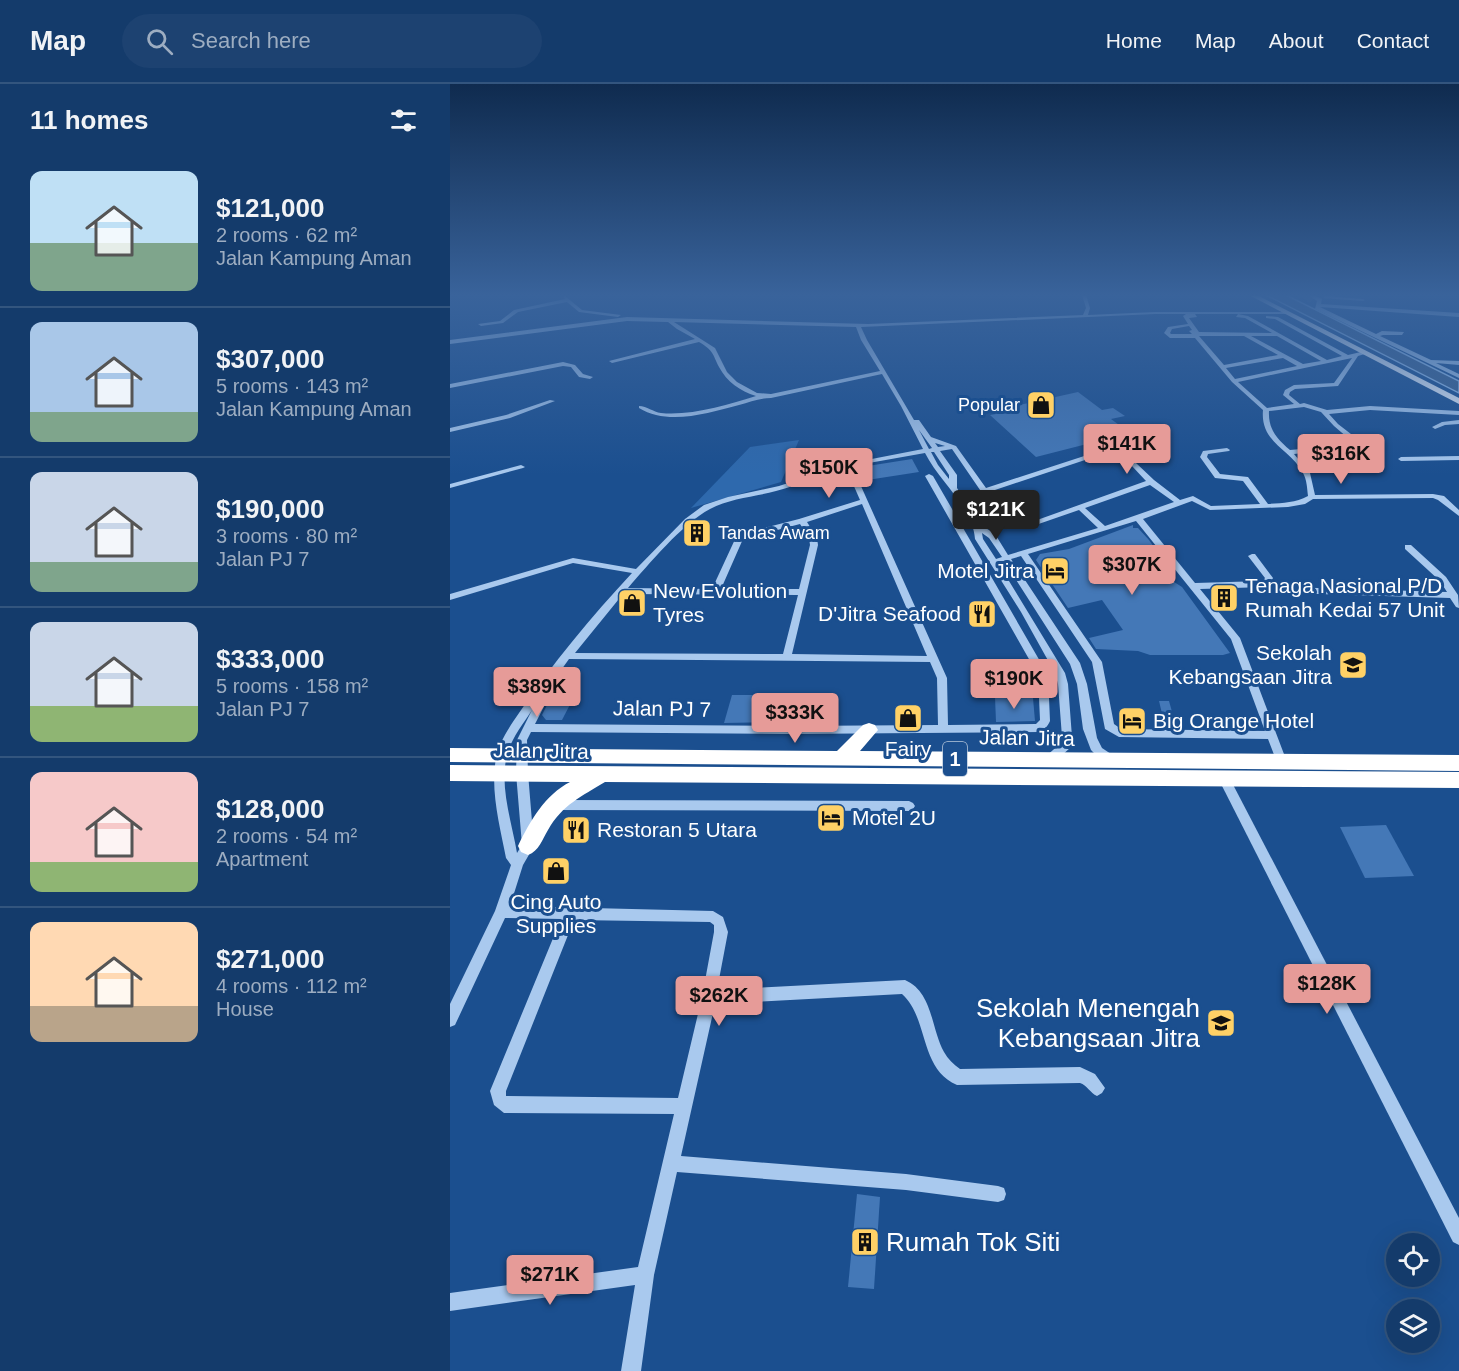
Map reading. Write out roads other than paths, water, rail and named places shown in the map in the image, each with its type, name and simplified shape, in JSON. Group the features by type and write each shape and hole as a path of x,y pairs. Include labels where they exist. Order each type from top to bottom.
{"highway":[{"path":"841,758 869,730"},
{"name":"Jalan Jitra","path":"450,755 501,764"},
{"name":"Jalan Jitra","path":"450,772 501,764 841,758 1459,763"},
{"name":"Jalan Jitra","path":"522,764 605,774 1459,780"},
{"path":"523,855 554,805 567,792 605,774"}],"main road":[{"path":"1369,355 1459,401"}],"street":[{"path":"612,361 632,355"},
{"path":"716,355 722,368 730,377 745,391 761,397"},
{"path":"874,355 904,406 926,452 942,477 953,488 978,526 992,536 1075,663 1082,678 1094,745 1101,754 1114,761"},
{"path":"1214,355 1234,381 1266,410"},
{"path":"1315,355 1325,361"},
{"path":"1343,355 1347,357"},
{"path":"1234,381 1356,355"},
{"path":"1298,405 1286,395 1287,391 1294,387 1336,385 1356,355"},
{"path":"1415,355 1459,376"},
{"path":"1224,367 1283,356 1302,366"},
{"path":"1427,361 1459,363"},
{"path":"450,386 562,364 573,366 581,376 590,377"},
{"path":"641,407 657,415 668,415 734,404 884,372"},
{"path":"450,430 508,417 552,401"},
{"path":"1266,410 1309,405 1323,411 1335,425 1358,442 1359,446 1289,452"},
{"path":"904,406 931,439 953,475 953,488"},
{"path":"1323,411 1370,408 1459,413"},
{"path":"1266,410 1264,415 1269,432 1305,470 1312,497"},
{"path":"1435,427 1444,423 1459,422"},
{"path":"931,439 954,447 1007,523 1017,526 1027,526 1151,482"},
{"path":"984,491 1121,446 1125,447 1134,464 1151,482 1178,502"},
{"path":"523,855 512,858 501,764 505,742 517,722 621,591 690,520 706,507 775,489 848,465 954,447"},
{"path":"945,464 947,455 954,447"},
{"path":"1227,450 1204,452 1203,457 1218,476 1245,479 1266,506"},
{"path":"1401,459 1459,458"},
{"path":"848,465 944,684 943,729"},
{"path":"450,486 520,467"},
{"name":"Jalan PJ 7","path":"527,728 1033,730 1039,728 1045,721 1043,675 929,476"},
{"path":"994,562 1008,560 1194,498 1210,508 1266,506 1302,502 1312,497 1436,496 1459,514"},
{"path":"715,592 738,538 864,501"},
{"path":"1080,507 1104,529"},
{"path":"1138,518 1235,638 1282,762"},
{"path":"787,657 814,545 813,538 802,521"},
{"path":"978,526 979,539 1049,652 1063,684 1066,745 1049,760"},
{"path":"1408,547 1443,579 1459,605"},
{"path":"1024,554 1097,662 1109,726 1113,730 1119,733 1271,735"},
{"path":"1192,586 1266,584 1269,578 1252,556"},
{"path":"450,597 573,560 638,572"},
{"path":"1285,590 1454,595"},
{"path":"621,591 801,592"},
{"path":"569,656 934,659"},
{"path":"450,1020 501,912 523,855 522,740 556,672"},
{"path":"1224,778 1459,1236"},
{"path":"554,805 909,806"},
{"path":"501,912 654,914 717,918 721,924 709,997 682,1106 645,1275 632,1371"},
{"path":"570,913 498,1091 499,1100 504,1105 682,1106"},
{"path":"709,997 905,987 914,993 920,1002 926,1028 940,1060 947,1071 957,1077 1080,1075 1090,1079 1097,1088"},
{"path":"670,1162 906,1182 998,1194"},
{"path":"450,1302 645,1275"}],"place":[{"name":"Popular","path":"1041,405"},
{"name":"Tandas Awam","path":"697,533"},
{"name":"Motel Jitra","path":"1055,571"},
{"name":"Tenaga Nasional P/D Rumah Kedai 57 Unit","path":"1224,598"},
{"name":"New Evolution Tyres","path":"632,603"},
{"name":"D'Jitra Seafood","path":"982,614"},
{"name":"Sekolah Kebangsaan Jitra","path":"1353,665"},
{"name":"Fairy","path":"908,718"},
{"name":"Big Orange Hotel","path":"1132,721"},
{"name":"Motel 2U","path":"831,818"},
{"name":"Restoran 5 Utara","path":"576,830"},
{"name":"Cing Auto Supplies","path":"556,871"},
{"name":"Sekolah Menengah Kebangsaan Jitra","path":"1221,1023"},
{"name":"Rumah Tok Siti","path":"865,1242"}]}
